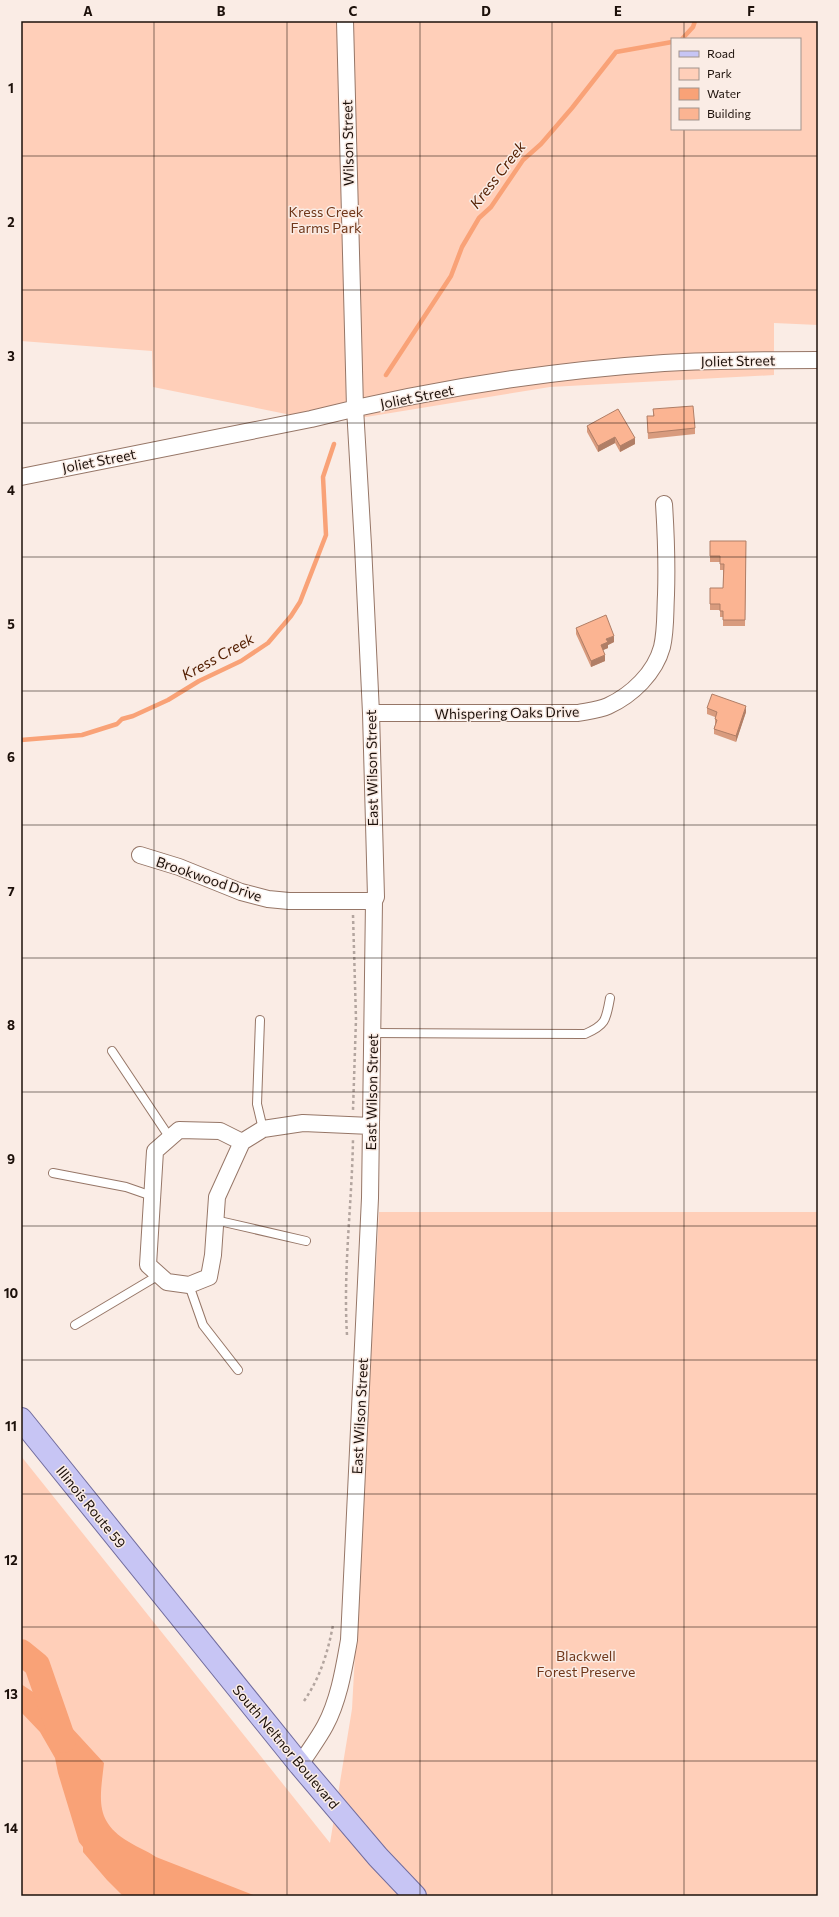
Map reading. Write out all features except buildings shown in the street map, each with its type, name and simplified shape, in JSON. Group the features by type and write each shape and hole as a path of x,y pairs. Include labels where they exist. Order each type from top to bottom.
{"main road":[{"name":"Illinois Route 59","path":"21,1419 162,1594"},
{"name":"South Neltnor Boulevard","path":"162,1594 300,1765 378,1857 415,1896"}],"street":[{"name":"Wilson Street","path":"345,21 355,408"},
{"name":"Joliet Street","path":"21,477 311,419 355,408 531,377 606,368 672,363 818,360"},
{"name":"East Wilson Street","path":"300,1765 326,1725 344,1670 349,1640 364,1320 371,1126 374,901 376,896 371,714 363,537 355,408"},
{"name":"Whispering Oaks Drive","path":"371,714 578,713 607,707 629,693 639,685 652,669 662,649 665,633 667,556 664,504"},
{"name":"Brookwood Drive","path":"140,855 179,867 241,892 268,899 289,901 374,901"},
{"path":"242,1142 220,1131 179,1130 155,1151 148,1265 167,1282 189,1286 209,1277 216,1197 242,1142 263,1129 303,1123 371,1126"}],"lane":[{"path":"373,1033 585,1034 597,1029 607,1018 610,998"},
{"path":"260,1020 257,1104 263,1129"},
{"path":"112,1052 170,1138"},
{"path":"53,1173 126,1188 152,1196"},
{"path":"215,1220 306,1242"},
{"path":"75,1325 158,1275"},
{"path":"189,1286 203,1325 238,1370"}],"path":[{"path":"353,911 356,1019 353,1115"},
{"path":"347,1338 346,1259 351,1205 353,1134"},
{"path":"304,1701 314,1687 323,1665 334,1620"}],"green space":[{"name":"Kress Creek Farms Park","path":"21,21 818,21 818,325 774,323 774,375 550,387 366,417 311,419 153,387 152,351 21,341"},
{"name":"Blackwell Forest Preserve","path":"379,1212 818,1212 818,1896 21,1896 21,1456 330,1843 352,1709"}],"water":[{"path":"21,1684 48,1702 104,1763 101,1788 102,1808 110,1826 118,1834 132,1844 156,1857 256,1896 123,1896 83,1852 83,1847 79,1842 58,1773 55,1758 40,1732 21,1712"}],"waterway":[{"name":"Kress Creek","path":"683,38 693,27 695,21"},
{"name":"Kress Creek","path":"386,375 451,276 462,247 479,218 491,207 523,160 541,144 572,108 616,52 671,42"},
{"name":"Kress Creek","path":"21,740 82,735 117,724 122,719 133,716 168,700 199,681 241,661 268,643 291,616 300,602 326,535 323,477 334,444"},
{"path":"21,1652 37,1665 63,1740"}]}
